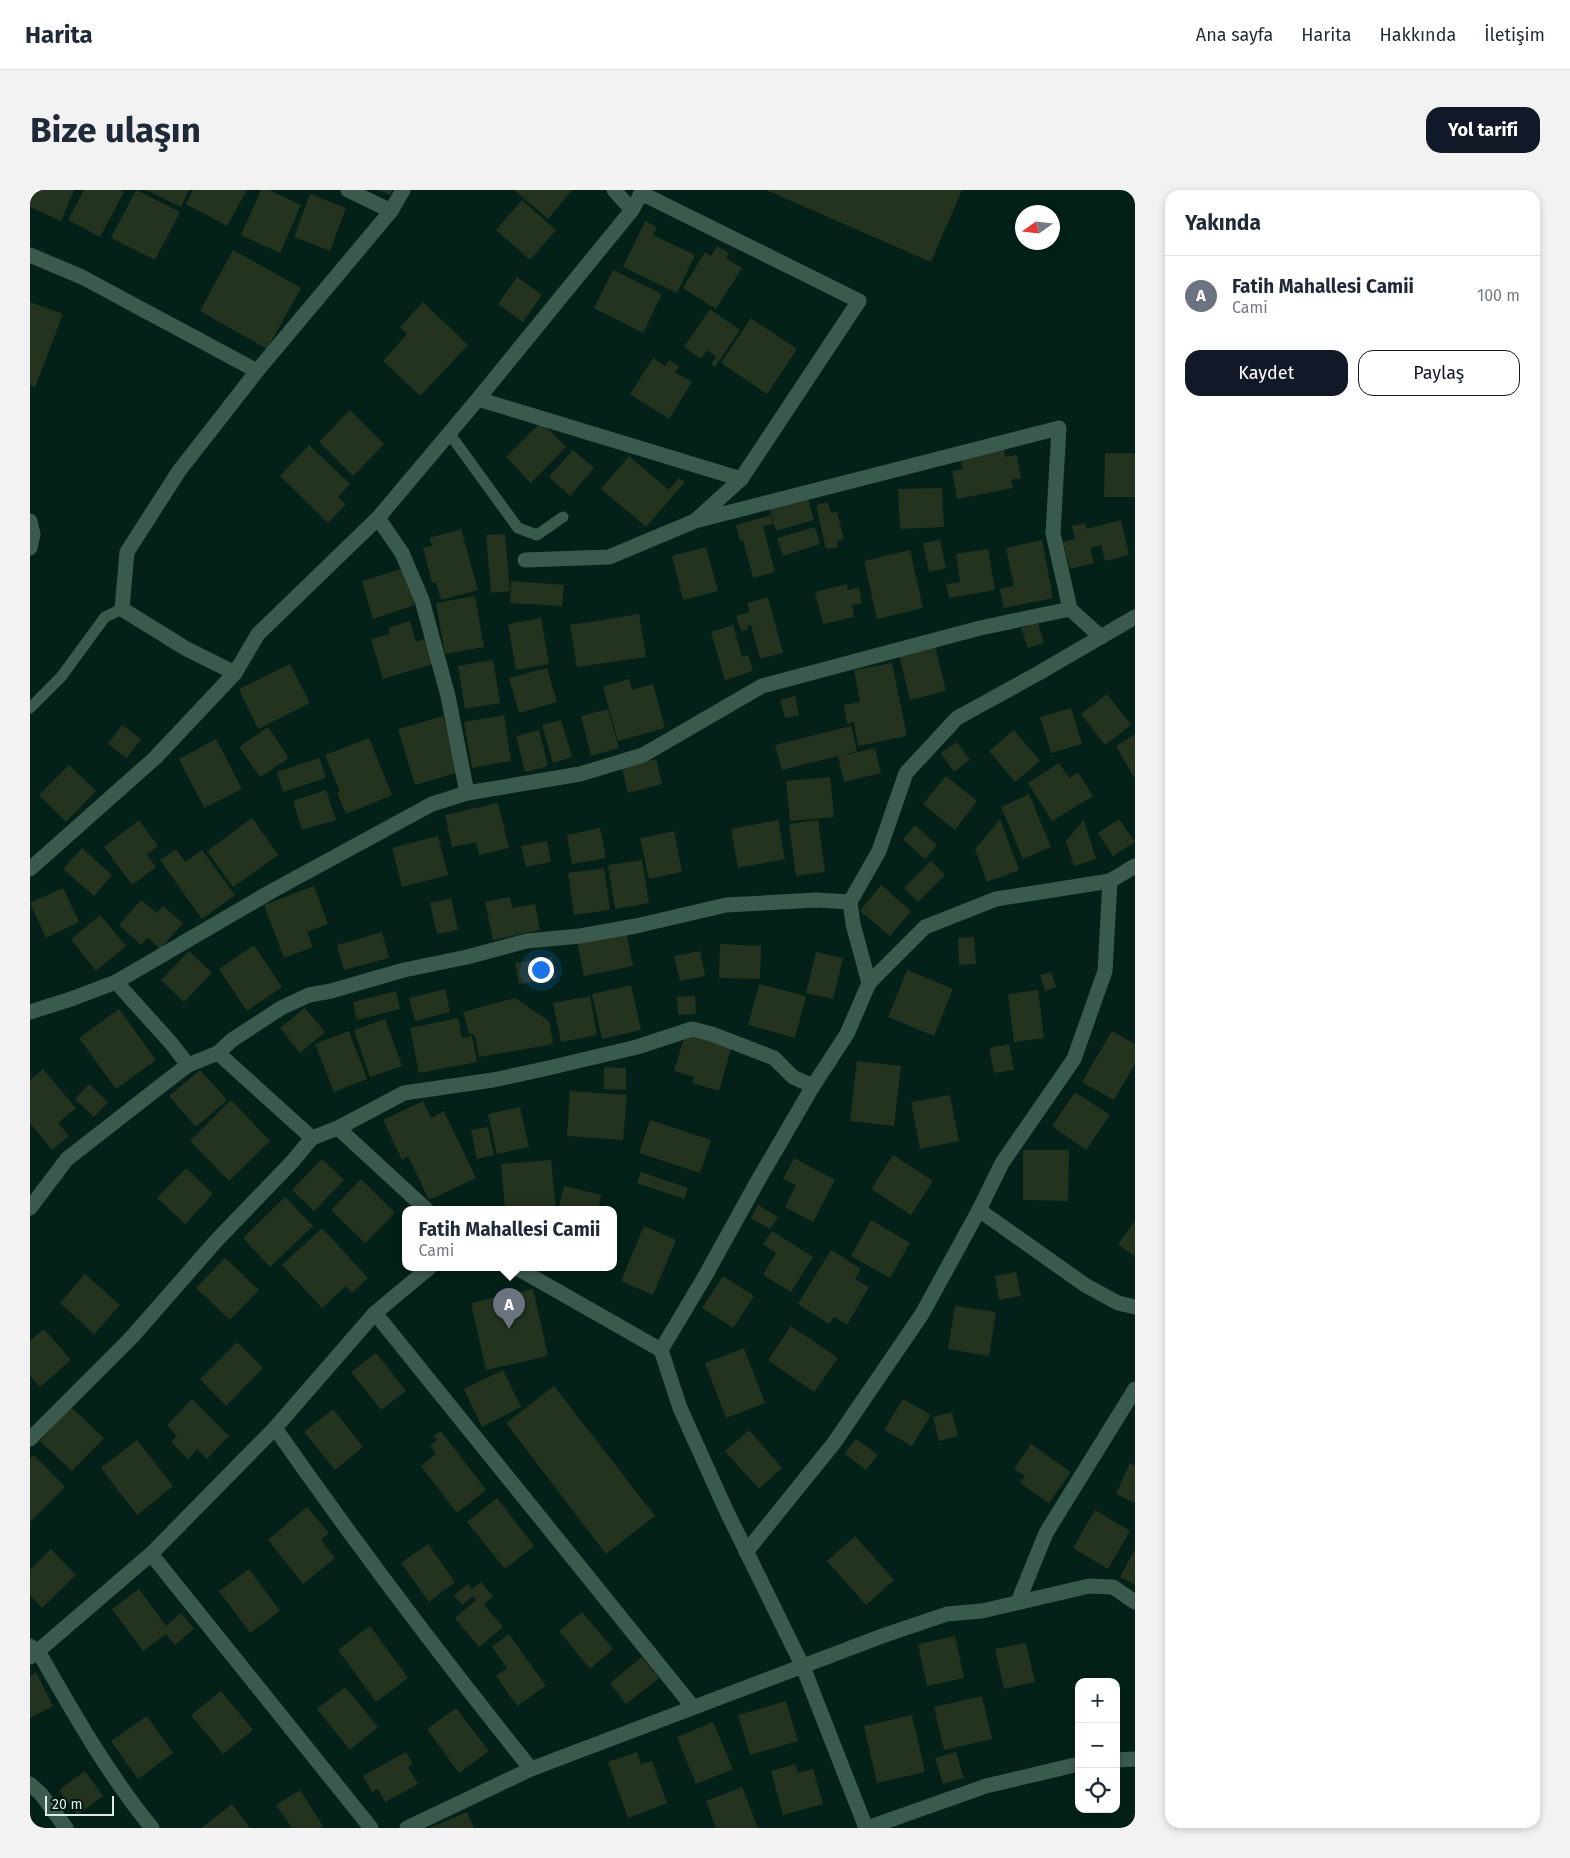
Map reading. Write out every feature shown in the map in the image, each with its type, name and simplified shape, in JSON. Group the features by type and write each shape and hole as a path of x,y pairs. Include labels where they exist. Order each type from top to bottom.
{"street":[{"path":"348,190 391,212"},
{"path":"235,673 185,648 122,609 127,552 179,471 257,371 391,212 403,190"},
{"path":"614,190 632,210"},
{"path":"30,869 155,758 235,673 258,634 378,518 632,210 642,192 859,301 742,479 695,522"},
{"path":"30,255 82,277 257,371"},
{"path":"478,399 742,479"},
{"path":"525,560 609,557 695,522 1059,428 1054,532 1070,609 1101,637"},
{"path":"378,518 402,553 422,600 448,696 467,793"},
{"path":"30,520 33,534 30,548"},
{"path":"30,1012 116,982 264,896 432,804 467,793 580,774 643,755 762,686 980,628 1070,609"},
{"path":"869,983 853,924 850,902 879,851 906,773 958,718 1135,617"},
{"path":"661,1350 814,1086 847,1034 869,983 925,927 996,899 1110,881 1135,866"},
{"path":"746,1552 834,1443 922,1314 1002,1164 1074,1059 1105,971 1110,881"},
{"path":"30,1208 68,1159 188,1065 218,1053 232,1040 281,1008 309,995 527,941 580,936 636,926 726,905 816,900 850,902"},
{"path":"116,982 171,1043 188,1065"},
{"path":"30,1439 132,1337 216,1241 292,1162 312,1138 338,1128 404,1093 494,1080 544,1069 637,1047 692,1028 774,1058 793,1077 814,1086"},
{"path":"218,1053 312,1138"},
{"path":"338,1128 423,1206"},
{"path":"979,1210 1085,1285 1118,1303 1135,1307"},
{"path":"152,1828 126,1796 33,1651 151,1554 275,1428 375,1313 425,1271"},
{"path":"522,1271 661,1350 680,1408 746,1552 803,1667 866,1828 986,1786 1075,1765"},
{"path":"375,1313 693,1708"},
{"path":"1018,1602 1046,1533 1135,1389"},
{"path":"275,1428 336,1516 531,1769"},
{"path":"151,1554 371,1828"},
{"path":"407,1828 531,1769 885,1635 946,1614 982,1612 1089,1586 1113,1587 1135,1602"},
{"path":"1120,1760 1135,1759"},
{"path":"30,1784 41,1794 66,1828"}],"lane":[{"path":"449,433 518,528 537,535 563,517"},
{"path":"30,708 61,677 105,617 122,609"}],"building":[{"path":"34,190 74,190 61,221 30,207 30,200"},
{"path":"84,190 121,190 124,192 100,237 68,220"},
{"path":"136,190 180,212 155,260 111,238"},
{"path":"146,190 189,190 181,207"},
{"path":"193,190 247,190 227,226 186,204"},
{"path":"261,190 269,190 301,205 280,253 241,235"},
{"path":"378,190 392,190 390,195"},
{"path":"516,190 572,190 548,219"},
{"path":"766,190 962,190 931,262"},
{"path":"310,194 346,208 330,251 294,237"},
{"path":"522,200 556,230 530,260 496,230"},
{"path":"645,221 657,227 653,235 695,255 677,293 623,267"},
{"path":"717,246 729,253 726,258 742,268 716,309 683,288 705,252 711,256"},
{"path":"233,250 301,288 267,349 200,311"},
{"path":"613,270 662,294 643,333 594,308"},
{"path":"517,277 542,295 523,322 498,304"},
{"path":"30,302 63,314 35,387 30,385"},
{"path":"423,302 468,345 420,396 383,361 407,334 400,327"},
{"path":"710,309 740,330 715,367 711,364 716,357 707,350 701,359 684,347"},
{"path":"751,318 797,349 767,394 721,363"},
{"path":"653,358 665,366 669,360 679,366 675,372 692,382 669,419 630,394"},
{"path":"350,410 384,444 353,476 319,442"},
{"path":"541,422 566,447 531,483 506,457"},
{"path":"309,445 350,484 338,497 346,504 328,523 280,476"},
{"path":"1004,448 1005,457 1017,455 1021,478 1011,480 1013,488 957,499 952,471 963,469 960,456"},
{"path":"573,450 594,468 570,496 549,477"},
{"path":"1105,453 1135,453 1135,497 1104,497"},
{"path":"629,456 669,490 679,478 685,482 646,527 601,489"},
{"path":"942,488 944,527 900,529 898,489"},
{"path":"807,496 814,520 776,531 769,507"},
{"path":"828,502 831,513 837,512 844,539 837,541 838,547 826,549 816,505"},
{"path":"771,515 773,524 763,526 775,572 753,578 743,540 740,541 736,525"},
{"path":"1121,520 1129,555 1105,561 1101,545 1090,548 1094,563 1070,569 1063,542 1075,539 1072,526 1085,523 1086,529"},
{"path":"815,527 820,544 783,556 777,538"},
{"path":"461,529 478,590 441,600 436,582 432,583 423,548 432,546 429,538"},
{"path":"505,534 510,591 491,593 486,535"},
{"path":"940,540 946,568 929,572 923,543"},
{"path":"1042,540 1053,598 1004,608 1000,589 1014,586 1006,548"},
{"path":"706,547 718,591 683,600 672,556"},
{"path":"988,549 995,590 949,598 946,584 960,582 956,554"},
{"path":"910,550 923,608 877,619 864,561"},
{"path":"404,568 415,605 373,619 362,581"},
{"path":"511,581 564,585 562,606 510,603"},
{"path":"847,584 848,590 859,587 862,603 852,605 854,617 823,624 815,592"},
{"path":"475,596 484,647 445,654 436,603"},
{"path":"768,597 783,653 760,659 751,625 747,626 748,629 741,631 736,616 750,612 747,603"},
{"path":"639,614 646,657 577,667 570,625"},
{"path":"541,618 549,664 516,670 508,624"},
{"path":"410,621 416,642 425,639 432,664 383,679 371,639 390,634 388,628"},
{"path":"1038,623 1044,643 1028,648 1021,628"},
{"path":"733,625 742,657 748,655 753,671 725,680 711,632"},
{"path":"935,646 946,691 910,700 899,655"},
{"path":"493,660 500,703 465,709 458,666"},
{"path":"892,663 907,736 858,746 854,722 847,724 844,705 860,702 854,670"},
{"path":"290,664 310,703 258,729 239,689"},
{"path":"547,668 557,702 519,713 509,678"},
{"path":"629,679 632,690 653,684 665,728 618,741 603,687"},
{"path":"1107,694 1131,725 1105,745 1081,714"},
{"path":"795,696 799,715 785,718 780,700"},
{"path":"1071,708 1082,744 1051,753 1040,717"},
{"path":"608,709 619,748 591,756 581,716"},
{"path":"504,715 511,761 472,768 464,722"},
{"path":"443,716 459,772 415,785 398,729"},
{"path":"561,720 572,757 553,763 542,725"},
{"path":"122,725 141,739 127,758 108,744"},
{"path":"851,726 857,751 841,756 875,748 881,773 844,782 838,756 782,770 775,745"},
{"path":"268,727 289,758 260,777 239,747"},
{"path":"539,730 548,766 525,772 516,736"},
{"path":"1014,730 1040,761 1015,782 989,751"},
{"path":"1135,734 1135,779 1116,746"},
{"path":"369,738 392,795 346,814 337,793 340,792 325,755"},
{"path":"216,739 242,789 204,808 179,759"},
{"path":"957,742 970,760 954,772 941,753"},
{"path":"319,758 326,778 283,792 277,772"},
{"path":"656,759 662,784 628,793 622,768"},
{"path":"1059,763 1069,778 1078,772 1093,796 1052,821 1028,783"},
{"path":"69,765 96,791 66,822 39,795"},
{"path":"946,776 977,801 955,830 923,804"},
{"path":"830,777 834,817 790,821 786,781"},
{"path":"326,790 336,820 302,830 293,801"},
{"path":"1029,794 1051,847 1023,859 1001,807"},
{"path":"498,803 509,848 479,855 476,842 452,847 445,815"},
{"path":"252,818 278,855 233,887 207,851"},
{"path":"1000,819 1019,870 987,882 975,849"},
{"path":"1119,819 1135,842 1113,856 1098,833"},
{"path":"139,820 158,846 147,855 156,867 132,885 104,847"},
{"path":"778,820 785,859 738,868 731,829"},
{"path":"818,820 825,872 796,876 789,824"},
{"path":"1084,820 1096,859 1074,866 1066,841"},
{"path":"915,825 937,845 925,859 903,839"},
{"path":"600,828 606,858 572,864 567,835"},
{"path":"674,831 682,872 649,879 640,838"},
{"path":"438,836 448,875 402,887 392,848"},
{"path":"547,841 551,862 526,867 521,846"},
{"path":"82,848 112,875 94,896 63,869"},
{"path":"176,849 185,862 202,850 235,895 202,919 160,860"},
{"path":"642,860 649,903 615,909 608,865"},
{"path":"931,861 945,875 918,902 904,888"},
{"path":"604,868 610,910 574,915 568,873"},
{"path":"881,885 911,911 890,936 860,911"},
{"path":"314,886 328,924 307,932 313,947 284,958 264,905"},
{"path":"63,888 79,922 46,938 30,903"},
{"path":"510,897 512,908 535,904 540,930 493,940 485,902"},
{"path":"451,898 458,930 437,934 430,903"},
{"path":"141,900 157,913 163,906 183,923 160,949 148,937 141,945 119,925"},
{"path":"100,915 126,946 96,971 71,939"},
{"path":"626,931 633,966 584,976 577,941"},
{"path":"382,932 389,958 344,970 337,945"},
{"path":"974,937 976,964 959,965 958,938"},
{"path":"720,944 761,946 760,979 719,978"},
{"path":"254,945 282,987 247,1011 219,969"},
{"path":"189,951 212,973 184,1002 161,980"},
{"path":"700,951 705,976 680,981 674,956"},
{"path":"816,952 843,958 833,999 806,993"},
{"path":"552,957 556,978 519,984 515,963"},
{"path":"907,970 953,989 934,1036 888,1017"},
{"path":"1051,972 1056,987 1045,991 1040,975"},
{"path":"759,984 806,996 795,1038 748,1025"},
{"path":"631,985 641,1030 602,1039 592,994"},
{"path":"445,989 450,1012 415,1021 409,998"},
{"path":"1038,990 1044,1038 1014,1042 1008,994"},
{"path":"396,991 400,1009 357,1020 353,1002"},
{"path":"590,996 597,1035 561,1042 553,1003"},
{"path":"695,996 696,1014 678,1015 677,997"},
{"path":"515,998 549,1021 553,1044 479,1057 475,1035 469,1034 463,1012"},
{"path":"305,1008 325,1032 300,1053 280,1028"},
{"path":"119,1009 156,1060 116,1089 79,1038"},
{"path":"458,1018 462,1038 472,1036 477,1062 419,1073 410,1028"},
{"path":"385,1019 402,1066 370,1077 354,1030"},
{"path":"349,1031 367,1079 334,1092 315,1044"},
{"path":"686,1031 732,1045 719,1091 692,1083 694,1077 674,1071"},
{"path":"1112,1031 1135,1044 1135,1064 1114,1100 1082,1082"},
{"path":"1009,1044 1014,1070 994,1073 989,1048"},
{"path":"857,1061 901,1066 894,1126 850,1121"},
{"path":"604,1067 626,1068 626,1090 604,1089"},
{"path":"43,1069 76,1108 58,1123 69,1136 52,1150 30,1123 30,1080"},
{"path":"200,1070 227,1100 196,1127 169,1096"},
{"path":"89,1084 108,1102 94,1117 75,1099"},
{"path":"570,1091 627,1095 623,1140 567,1136"},
{"path":"1075,1092 1110,1115 1086,1150 1052,1126"},
{"path":"950,1095 959,1141 920,1149 911,1102"},
{"path":"231,1100 270,1141 229,1181 190,1141"},
{"path":"423,1101 431,1118 444,1111 476,1178 429,1200 408,1156 402,1160 383,1120"},
{"path":"520,1107 529,1147 497,1154 488,1114"},
{"path":"650,1120 711,1140 700,1173 639,1153"},
{"path":"488,1127 494,1155 477,1159 471,1130"},
{"path":"1023,1150 1069,1150 1068,1201 1023,1200"},
{"path":"893,1155 933,1181 911,1215 871,1189"},
{"path":"794,1158 835,1180 813,1222 785,1207 796,1185 783,1179"},
{"path":"322,1159 344,1180 314,1211 292,1190"},
{"path":"551,1160 556,1206 505,1206 501,1164"},
{"path":"186,1168 213,1194 185,1224 157,1198"},
{"path":"641,1172 688,1188 684,1199 637,1183"},
{"path":"361,1179 395,1213 365,1243 331,1210"},
{"path":"564,1186 601,1195 599,1206 559,1206"},
{"path":"285,1197 313,1226 270,1267 243,1238"},
{"path":"758,1205 778,1217 770,1229 751,1218"},
{"path":"871,1220 910,1243 890,1278 851,1256"},
{"path":"1135,1221 1135,1257 1118,1244"},
{"path":"644,1226 676,1240 653,1295 621,1281"},
{"path":"322,1228 368,1278 352,1293 346,1286 322,1308 282,1265"},
{"path":"772,1231 813,1257 791,1292 763,1275 776,1253 763,1244"},
{"path":"831,1250 861,1269 855,1279 869,1287 847,1325 834,1317 829,1324 798,1304"},
{"path":"225,1258 259,1290 230,1320 196,1288"},
{"path":"1016,1272 1021,1296 999,1300 995,1276"},
{"path":"85,1274 120,1305 94,1334 60,1303"},
{"path":"723,1276 754,1296 733,1328 702,1308"},
{"path":"533,1289 548,1356 486,1370 471,1303"},
{"path":"955,1306 996,1312 989,1356 948,1349"},
{"path":"791,1326 838,1358 814,1392 768,1360"},
{"path":"44,1329 71,1360 40,1387 30,1376 30,1341"},
{"path":"237,1342 263,1368 226,1406 200,1379"},
{"path":"744,1348 765,1403 726,1418 705,1363"},
{"path":"376,1353 406,1391 381,1410 351,1372"},
{"path":"503,1370 521,1407 482,1427 464,1389"},
{"path":"554,1386 655,1516 606,1554 506,1423"},
{"path":"192,1399 229,1436 207,1459 197,1449 188,1459 171,1442 177,1436 167,1425"},
{"path":"903,1399 931,1415 912,1446 884,1430"},
{"path":"71,1407 104,1438 72,1471 40,1441"},
{"path":"333,1409 363,1447 335,1470 304,1432"},
{"path":"952,1412 958,1436 939,1441 933,1417"},
{"path":"749,1430 782,1468 759,1489 725,1451"},
{"path":"441,1431 486,1490 457,1513 421,1466 436,1454 430,1446 437,1440 434,1436"},
{"path":"856,1439 878,1455 866,1470 845,1454"},
{"path":"137,1440 173,1486 137,1515 101,1468"},
{"path":"1031,1444 1071,1472 1049,1503 1020,1483 1025,1476 1014,1469"},
{"path":"34,1455 65,1487 30,1522 30,1459"},
{"path":"1130,1463 1135,1466 1135,1503 1116,1494"},
{"path":"497,1498 534,1546 505,1569 467,1522"},
{"path":"307,1507 329,1533 321,1540 335,1558 303,1584 268,1540"},
{"path":"1095,1510 1130,1531 1108,1569 1073,1548"},
{"path":"855,1536 894,1580 866,1605 827,1561"},
{"path":"428,1544 455,1582 429,1602 401,1563"},
{"path":"51,1549 76,1575 42,1608 30,1595 30,1570"},
{"path":"1135,1549 1135,1585 1120,1577"},
{"path":"249,1569 280,1611 250,1633 219,1591"},
{"path":"481,1582 493,1597 484,1605 503,1627 479,1647 455,1618 476,1600 473,1596 462,1605 454,1595 468,1584 472,1589"},
{"path":"139,1589 166,1626 181,1613 194,1629 175,1645 166,1634 143,1651 112,1609"},
{"path":"582,1612 613,1649 590,1669 559,1631"},
{"path":"370,1626 408,1678 376,1702 338,1650"},
{"path":"509,1634 546,1686 517,1706 496,1676 507,1668 492,1647"},
{"path":"955,1636 964,1678 927,1686 918,1644"},
{"path":"1026,1643 1035,1682 1004,1689 995,1649"},
{"path":"642,1657 659,1678 626,1704 610,1683"},
{"path":"36,1672 53,1706 30,1718 30,1676"},
{"path":"345,1687 378,1727 350,1750 317,1709"},
{"path":"221,1691 253,1730 223,1754 191,1715"},
{"path":"982,1696 992,1739 944,1750 934,1707"},
{"path":"786,1701 798,1741 750,1755 738,1715"},
{"path":"456,1708 489,1751 459,1773 427,1729"},
{"path":"912,1715 925,1772 877,1783 864,1726"},
{"path":"147,1716 173,1753 138,1779 111,1741"},
{"path":"713,1722 733,1769 696,1784 677,1737"},
{"path":"406,1752 413,1764 408,1767 418,1784 385,1802 378,1789 372,1792 363,1776"},
{"path":"637,1752 641,1764 652,1761 667,1803 628,1818 608,1762"},
{"path":"956,1752 964,1778 943,1784 935,1758"},
{"path":"795,1764 798,1773 813,1769 823,1804 783,1815 771,1771"},
{"path":"85,1771 103,1796 77,1815 59,1790"},
{"path":"742,1787 758,1828 716,1828 706,1801"},
{"path":"300,1790 323,1826 320,1828 292,1828 276,1805"},
{"path":"232,1804 250,1828 201,1828"},
{"path":"467,1812 474,1828 429,1828"}],"place":[{"name":"Fatih Mahallesi Camii","path":"509,1329"}]}
